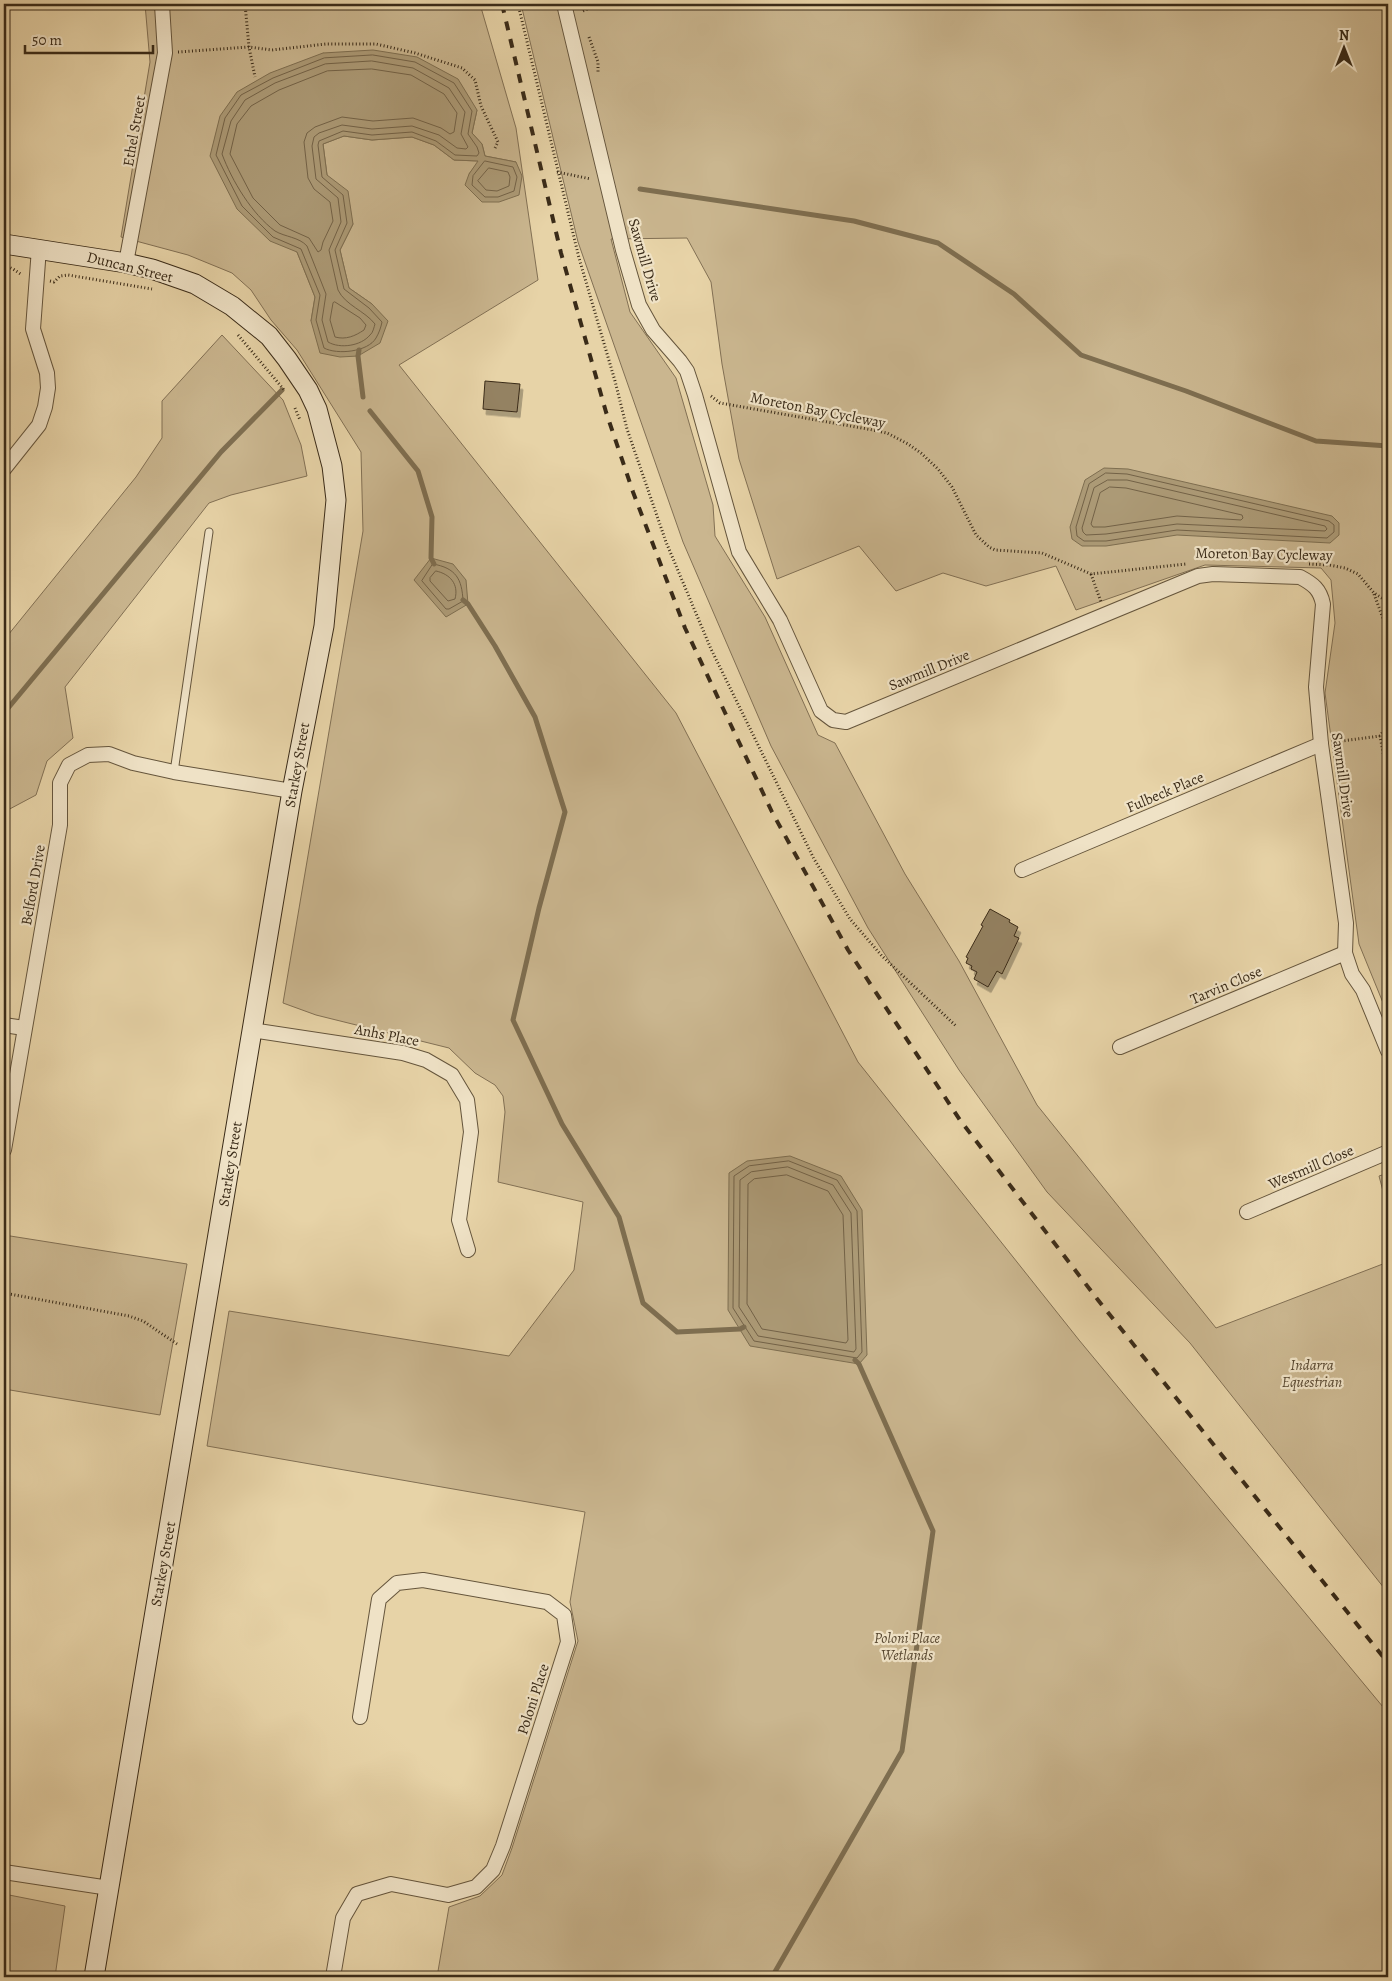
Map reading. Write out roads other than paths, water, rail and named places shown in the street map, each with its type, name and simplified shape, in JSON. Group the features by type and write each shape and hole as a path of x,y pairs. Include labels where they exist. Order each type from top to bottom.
{"street":[{"name":"Sawmill Drive","path":"564,4 623,250 639,305 652,330 680,361 687,372 739,552 780,620 821,711 833,720 846,722 1190,579 1206,575 1300,577 1311,583 1320,592 1323,604 1316,688 1346,923 1345,953 1352,974 1362,990 1388,1051"},
{"name":"Ethel Street","path":"126,263 165,53 162,5"},
{"name":"Duncan Street","path":"4,244 126,263 152,269 195,284 232,306 269,336 287,359"},
{"path":"4,469 39,425 45,407 48,388 47,373 33,329 39,248"},
{"name":"Starkey Street","path":"94,1977 292,791 324,626 336,500 332,466 317,409 308,390 287,359"},
{"name":"Fulbeck Place","path":"1022,870 1322,744"},
{"name":"Belford Drive","path":"4,1150 60,825 60,783 69,766 88,755 109,754 133,764 292,791"},
{"name":"Tarvin Close","path":"1120,1047 1345,953"},
{"path":"4,1025 24,1028"},
{"name":"Anhs Place","path":"252,1030 403,1053 426,1060 452,1075 467,1100 471,1132 460,1220 468,1250"},
{"name":"Westmill Close","path":"1247,1212 1388,1152"},
{"name":"Poloni Place","path":"333,1977 343,1918 357,1894 391,1884 448,1895 476,1887 493,1870 503,1846 568,1642 564,1615 547,1602 423,1580 398,1583 379,1599 360,1717"},
{"path":"4,1872 109,1888"}],"lane":[{"path":"174,772 209,532"}],"water":[{"path":"373,50 417,57 458,79 477,110 472,133 482,144 485,156 516,162 522,176 519,195 499,202 482,202 465,185 469,174 478,161 454,160 434,145 412,137 372,140 344,136 323,144 327,175 348,191 353,224 340,250 349,288 372,304 388,321 380,343 358,356 340,357 320,353 311,321 315,297 297,252 270,241 237,209 210,156 220,116 237,92 270,73 323,53"},
{"path":"1104,468 1128,469 1332,516 1339,523 1339,535 1330,543 1177,535 1106,546 1082,546 1072,539 1070,527 1085,480"},
{"path":"431,558 453,564 466,580 468,604 446,617 414,580"},
{"path":"790,1156 841,1176 862,1210 867,1355 859,1364 750,1346 728,1310 729,1173 747,1161"}],"waterway":[{"path":"640,189 854,221 938,243 1014,294 1081,355 1186,391 1316,441 1388,446"},
{"path":"359,350 358,356 363,397"},
{"path":"4,713 221,452 282,390"},
{"path":"370,411 418,471 432,517 431,558 434,564"},
{"path":"463,600 468,604 495,646 535,717 565,812 539,908 513,1020 562,1124 619,1217 643,1303 677,1332 740,1329 744,1327"},
{"path":"772,1977 902,1751 933,1531 859,1364 855,1360"}],"railway":[{"path":"502,4 561,253 606,412 633,492 685,628 772,812 848,950 960,1120 1098,1300 1388,1663"}],"park label":[{"name":"Indarra Equestrian","path":"1312,1374"},
{"name":"Poloni Place Wetlands","path":"907,1646"}]}
